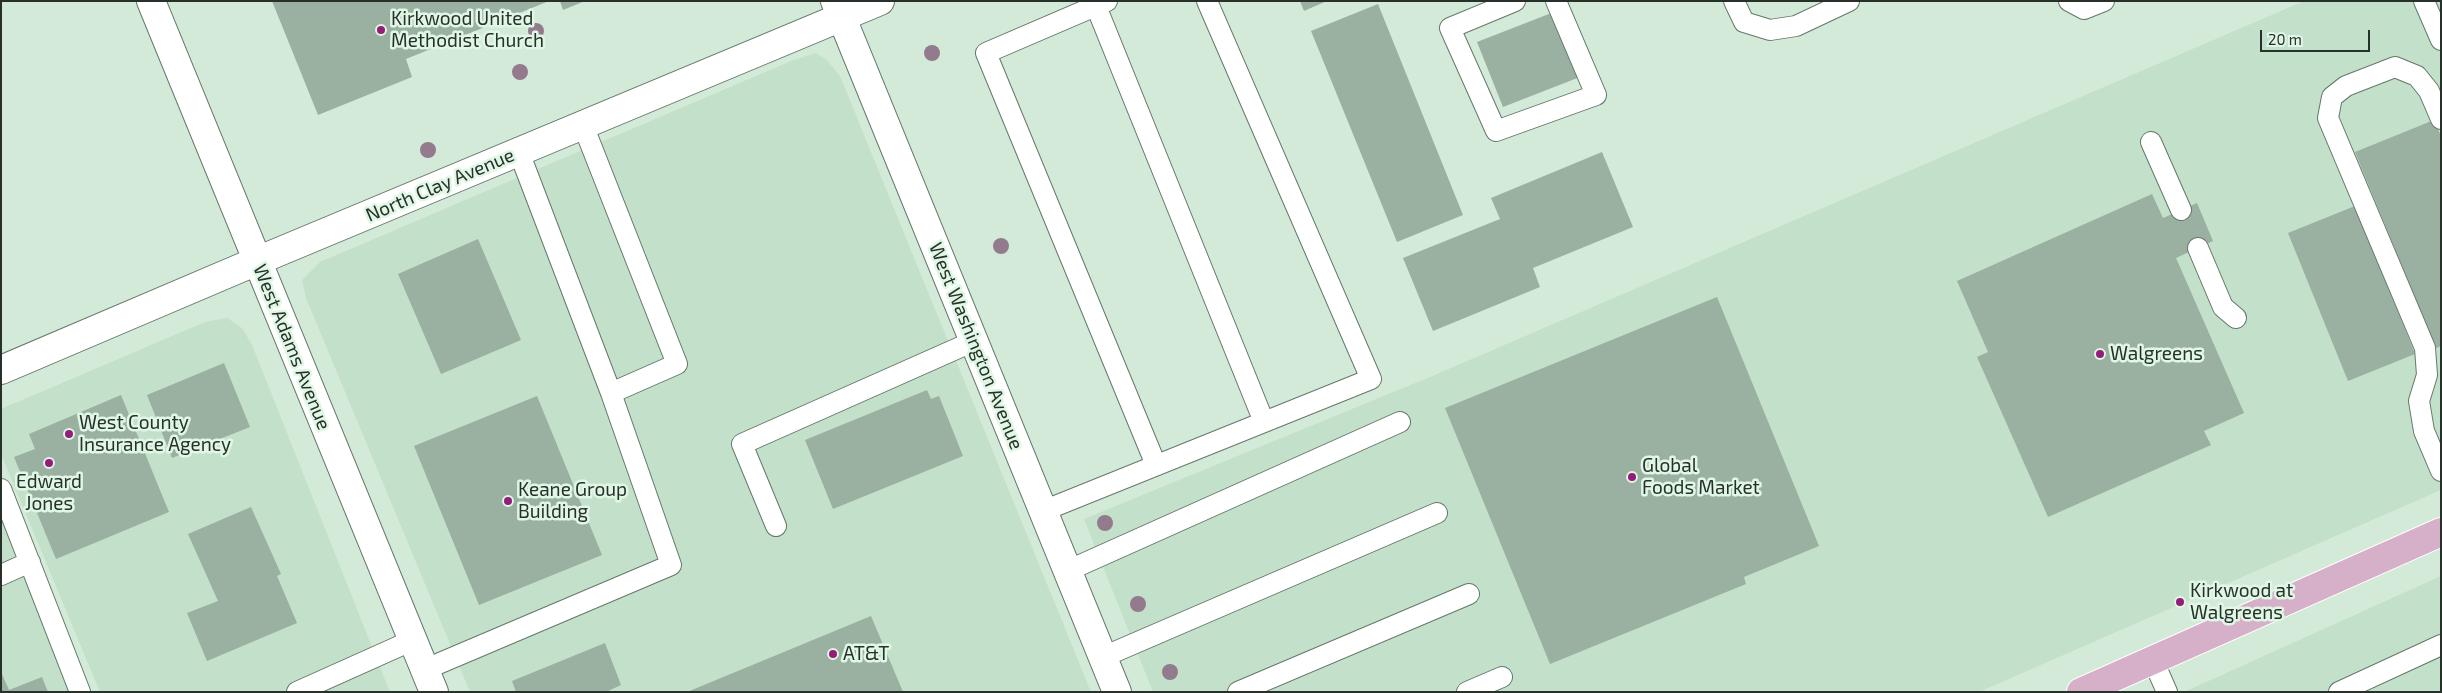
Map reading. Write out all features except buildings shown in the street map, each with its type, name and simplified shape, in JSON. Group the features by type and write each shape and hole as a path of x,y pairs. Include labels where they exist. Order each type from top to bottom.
{"main road":[{"path":"2081,692 2441,532"}],"street":[{"name":"West Adams Avenue","path":"151,1 430,681"},
{"name":"North Clay Avenue","path":"1,370 583,125 838,9 880,1"},
{"name":"West Washington Avenue","path":"838,9 1117,692"}],"lane":[{"path":"1043,510 1371,380 1207,1"},
{"path":"1515,1 1450,28 1496,131 1596,95 1556,1"},
{"path":"1734,1 1744,22 1770,30 1796,26 1849,1"},
{"path":"2069,1 2084,9 2104,1"},
{"path":"2424,1 2441,40"},
{"path":"1156,465 986,53 1102,4 1264,422"},
{"path":"2441,119 2429,91 2417,76 2395,67 2346,86 2332,97 2328,118 2425,348 2427,375 2419,401 2424,431 2441,471"},
{"path":"583,125 676,364 611,394"},
{"path":"2151,142 2181,210"},
{"path":"430,681 671,565 611,394 519,152"},
{"path":"2198,248 2224,307 2236,318"},
{"path":"776,526 742,444 974,341"},
{"path":"1067,571 1400,422"},
{"path":"1,489 80,692"},
{"path":"1103,657 1437,513"},
{"path":"1,575 30,562"},
{"path":"1238,692 1469,594"},
{"path":"297,692 413,640"},
{"path":"2339,692 2441,645"},
{"path":"2153,660 2166,692"},
{"path":"1467,692 1502,677"}],"shaded area":[{"path":"2304,1 2441,1 2441,490 1979,692 1153,692 1084,519 1430,377"},
{"path":"816,53 826,59 840,76 1091,692 470,692 306,298 302,280 320,262 791,61"},
{"path":"227,318 242,328 252,345 390,692 100,692 1,454 1,409 205,322"},
{"path":"1,514 72,692 1,692"},
{"path":"2441,576 2441,692 2184,692"}],"place":[{"name":"Kirkwood United Methodist Church","path":"381,30"},
{"name":"Walgreens","path":"2100,354"},
{"name":"West County Insurance Agency","path":"69,434"},
{"name":"Edward Jones","path":"49,463"},
{"name":"Global Foods Market","path":"1632,477"},
{"name":"Keane Group Building","path":"508,501"},
{"name":"Kirkwood at Walgreens","path":"2180,602"},
{"name":"AT&T","path":"833,654"}]}
